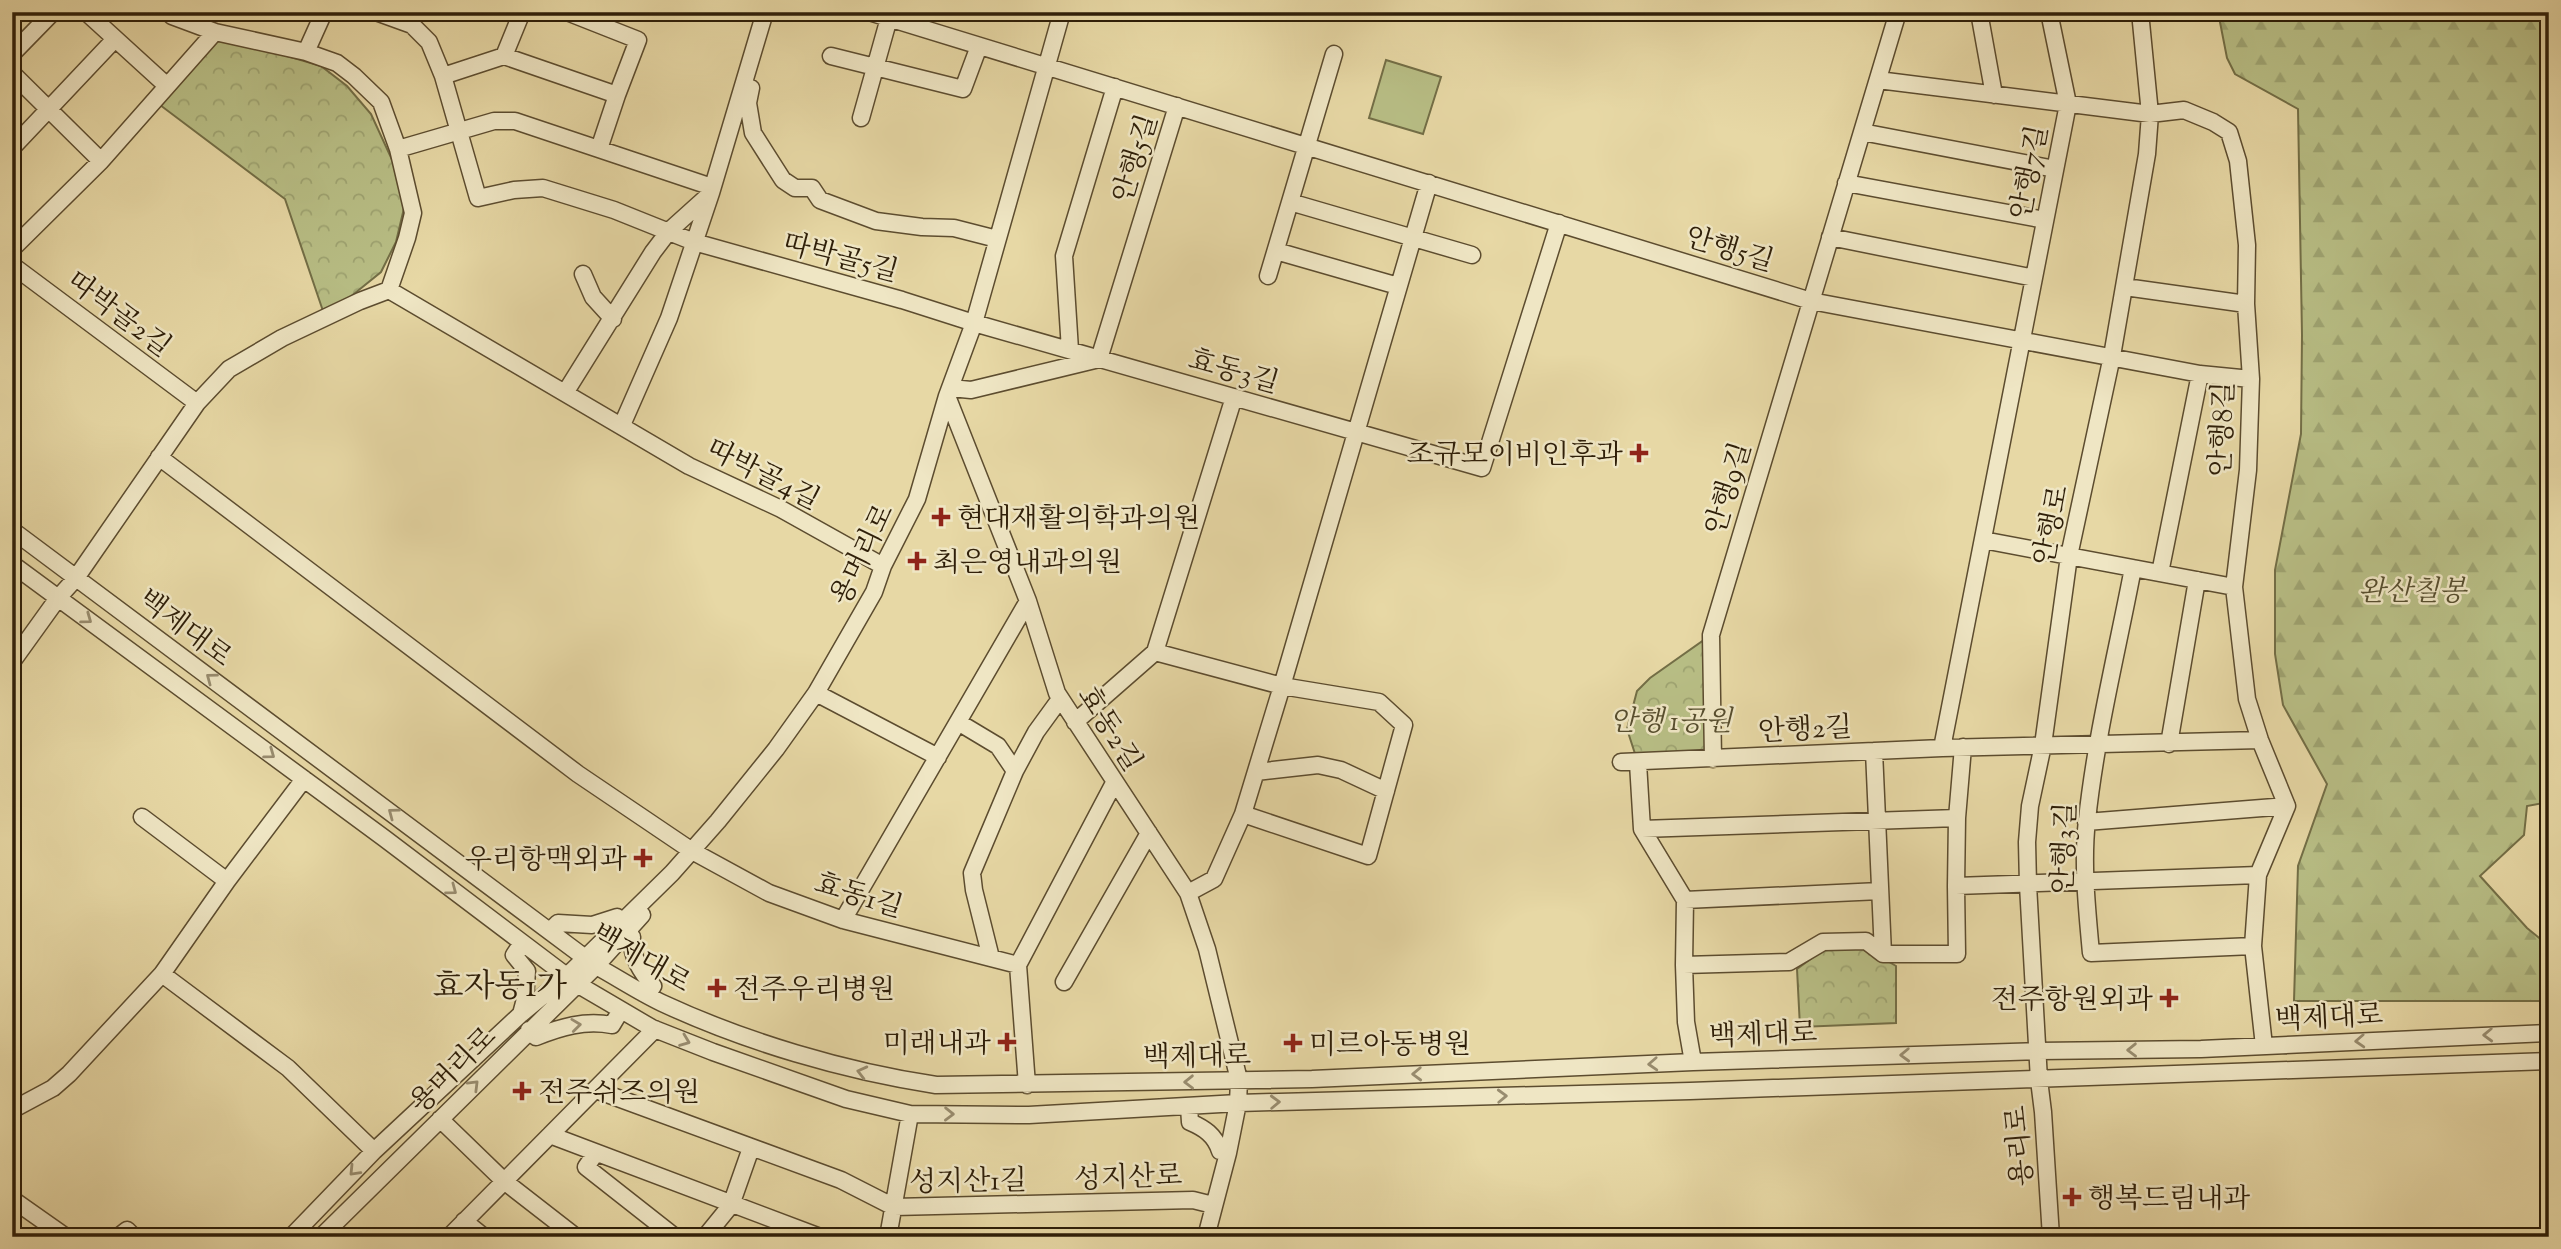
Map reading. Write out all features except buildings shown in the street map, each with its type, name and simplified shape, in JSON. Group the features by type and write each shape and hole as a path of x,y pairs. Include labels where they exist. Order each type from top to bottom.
{"street":[{"path":"12,54 53,12"},
{"path":"86,12 166,85"},
{"path":"12,662 58,598 76,578 197,403 229,369 282,338 389,290 413,213 398,149 381,102 354,76 337,64 306,52 215,32 172,16 168,12"},
{"path":"306,52 324,12"},
{"name":"따박골5길","path":"376,12 412,25 429,42 443,76 478,198 514,190 543,188 614,210 694,242 974,323"},
{"path":"504,55 522,12"},
{"path":"567,12 638,40 599,149"},
{"path":"622,425 669,318 749,72 765,12"},
{"name":"안행5길","path":"869,12 1811,301 2200,374 2250,379"},
{"name":"용머리로","path":"321,1237 528,1030 572,980 661,892 672,873 776,749 816,693 874,593 883,566 917,499 949,392 974,323 1062,12"},
{"name":"안행9길","path":"1713,759 1710,635 1898,12"},
{"name":"안행7길","path":"1979,12 1994,95"},
{"name":"안행7길","path":"2034,278 2068,104 2049,12"},
{"name":"안행로","path":"2039,1051 2028,885 2029,806 2043,745 2069,556 2112,356 2147,155 2150,114 2140,12"},
{"path":"861,118 889,19"},
{"path":"12,249 101,161 215,32"},
{"path":"12,148 115,39"},
{"path":"831,56 963,89 979,46"},
{"path":"1268,276 1334,54"},
{"path":"443,76 504,55 617,94"},
{"path":"749,72 752,83 748,103 753,134 783,180 795,188 812,188 820,200 876,221 922,228 954,228 997,239"},
{"path":"12,73 101,161"},
{"name":"안행7길","path":"1878,79 2150,114"},
{"name":"안행5길","path":"1070,350 1064,256 1115,87"},
{"name":"안행5길","path":"1099,359 1177,106"},
{"name":"안행8길","path":"2150,114 2184,110 2213,122 2229,132 2238,161 2247,245 2246,304 2250,379 2248,470 2234,587 2247,699 2260,740 2287,806"},
{"path":"398,149 495,121 515,121 711,190"},
{"path":"1862,132 2055,169"},
{"path":"1188,893 1214,879 1243,814 1429,183"},
{"path":"1846,183 2045,220"},
{"path":"565,393 653,252 711,190"},
{"path":"1290,202 1472,255"},
{"name":"효동3길","path":"974,323 1482,468 1559,223"},
{"path":"1830,237 2034,278 1942,748"},
{"path":"1276,251 1398,286"},
{"name":"따박골2길","path":"12,265 197,403"},
{"path":"583,274 593,297 613,319"},
{"path":"2125,287 2246,304"},
{"name":"따박골4길","path":"389,290 689,466 781,509 883,566"},
{"path":"949,392 971,390 1099,359"},
{"path":"2160,573 2200,374"},
{"name":"효동2길","path":"949,392 1028,601 1060,699 1188,893 1207,949 1239,1080"},
{"path":"1075,722 1155,652 1234,397"},
{"path":"159,457 578,774 692,851"},
{"name":"백제대로","path":"12,530 590,962 647,995 725,1028 878,1076 936,1085 1239,1080 1693,1062 2264,1046 2549,1033"},
{"path":"1983,540 2234,587"},
{"name":"백제대로","path":"12,564 572,980 655,1029 834,1096 910,1114 1028,1115 1238,1103 2039,1080 2549,1060"},
{"name":"안행3길","path":"2133,568 2098,744 2086,822 2085,883 2091,953 2253,946"},
{"path":"2169,744 2197,580"},
{"path":"843,920 1028,601"},
{"path":"1155,652 1282,686 1379,702 1404,725 1368,856 1243,814"},
{"path":"816,693 938,757"},
{"path":"991,958 972,873 1015,771 1036,732 1060,699"},
{"path":"958,722 998,746 1015,771"},
{"path":"2043,745 2260,740"},
{"name":"안행2길","path":"1621,762 2043,745"},
{"path":"1684,965 1789,962 1823,942 1866,941 1883,954 1958,954 1957,818 1963,747"},
{"name":"안행2길","path":"1874,751 1883,954"},
{"path":"1639,763 1642,830 1685,900 1686,1022 1693,1062"},
{"path":"1256,772 1318,765 1341,770 1386,791"},
{"path":"12,1110 53,1088 69,1074 162,975 227,881 304,779"},
{"path":"1027,1085 1018,965 1114,783"},
{"path":"2086,822 2287,806 2258,875 2253,946 2264,1046"},
{"path":"142,817 227,881"},
{"path":"1642,830 1957,818"},
{"path":"1064,982 1149,833"},
{"name":"효동1길","path":"692,851 769,893 843,920 1018,965"},
{"path":"1956,886 2258,875"},
{"path":"1685,900 1880,891"},
{"path":"550,931 558,923 592,925 617,917 632,937 631,944 641,972 653,986 647,995"},
{"path":"521,1014 527,971 514,955 522,943"},
{"path":"162,975 288,1068 373,1151"},
{"name":"용머리로","path":"291,1237 373,1151 521,1014 572,980"},
{"path":"528,1030 536,1037 567,1025 599,1022 612,1025 621,1010"},
{"path":"449,1237 655,1029"},
{"name":"용리로","path":"2039,1051 2051,1237"},
{"name":"성지산로","path":"1206,1237 1228,1153 1238,1103 1239,1080"},
{"name":"성지산1길","path":"596,1090 841,1180 894,1207 1044,1205"},
{"path":"1189,1107 1190,1122 1205,1129 1217,1142 1220,1151 1228,1153"},
{"name":"성지산1길","path":"888,1237 910,1114"},
{"path":"440,1119 504,1181 576,1237"},
{"path":"550,1135 816,1235"},
{"path":"705,1237 731,1205 751,1148"},
{"path":"595,1154 586,1167 675,1237"},
{"path":"12,1199 66,1237"},
{"name":"성지산로","path":"1044,1205 1193,1200 1213,1205"},
{"path":"464,1222 484,1237"},
{"path":"118,1237 127,1230 134,1237"}],"green space":[{"name":"완산칠봉","path":"2218,12 2549,12 2549,802 2527,806 2524,835 2480,876 2527,928 2549,946 2549,1001 2294,1001 2298,866 2327,784 2283,705 2275,654 2275,570 2301,434 2298,109 2235,74 2227,58"},
{"path":"219,36 321,66 347,86 371,114 394,164 405,204 396,242 381,272 344,302 323,311 285,199 156,102"},
{"path":"1386,60 1441,77 1423,134 1369,118"},
{"name":"안행 1공원","path":"1711,635 1713,759 1638,763 1627,729 1637,691 1650,678"},
{"path":"1848,947 1867,949 1896,966 1896,1023 1800,1027 1797,969 1823,950"}],"place":[{"name":"조규모이비인후과","path":"1639,453"},
{"name":"현대재활의학과의원","path":"941,517"},
{"name":"최은영내과의원","path":"917,561"},
{"name":"우리항맥외과","path":"643,858"},
{"name":"전주우리병원","path":"717,988"},
{"name":"전주항원외과","path":"2169,998"},
{"name":"미래내과","path":"1007,1042"},
{"name":"미르아동병원","path":"1293,1043"},
{"name":"전주쉬즈의원","path":"522,1091"},
{"name":"행복드림내과","path":"2072,1197"}],"district":[{"name":"효자동1가","path":"500,985"}]}
